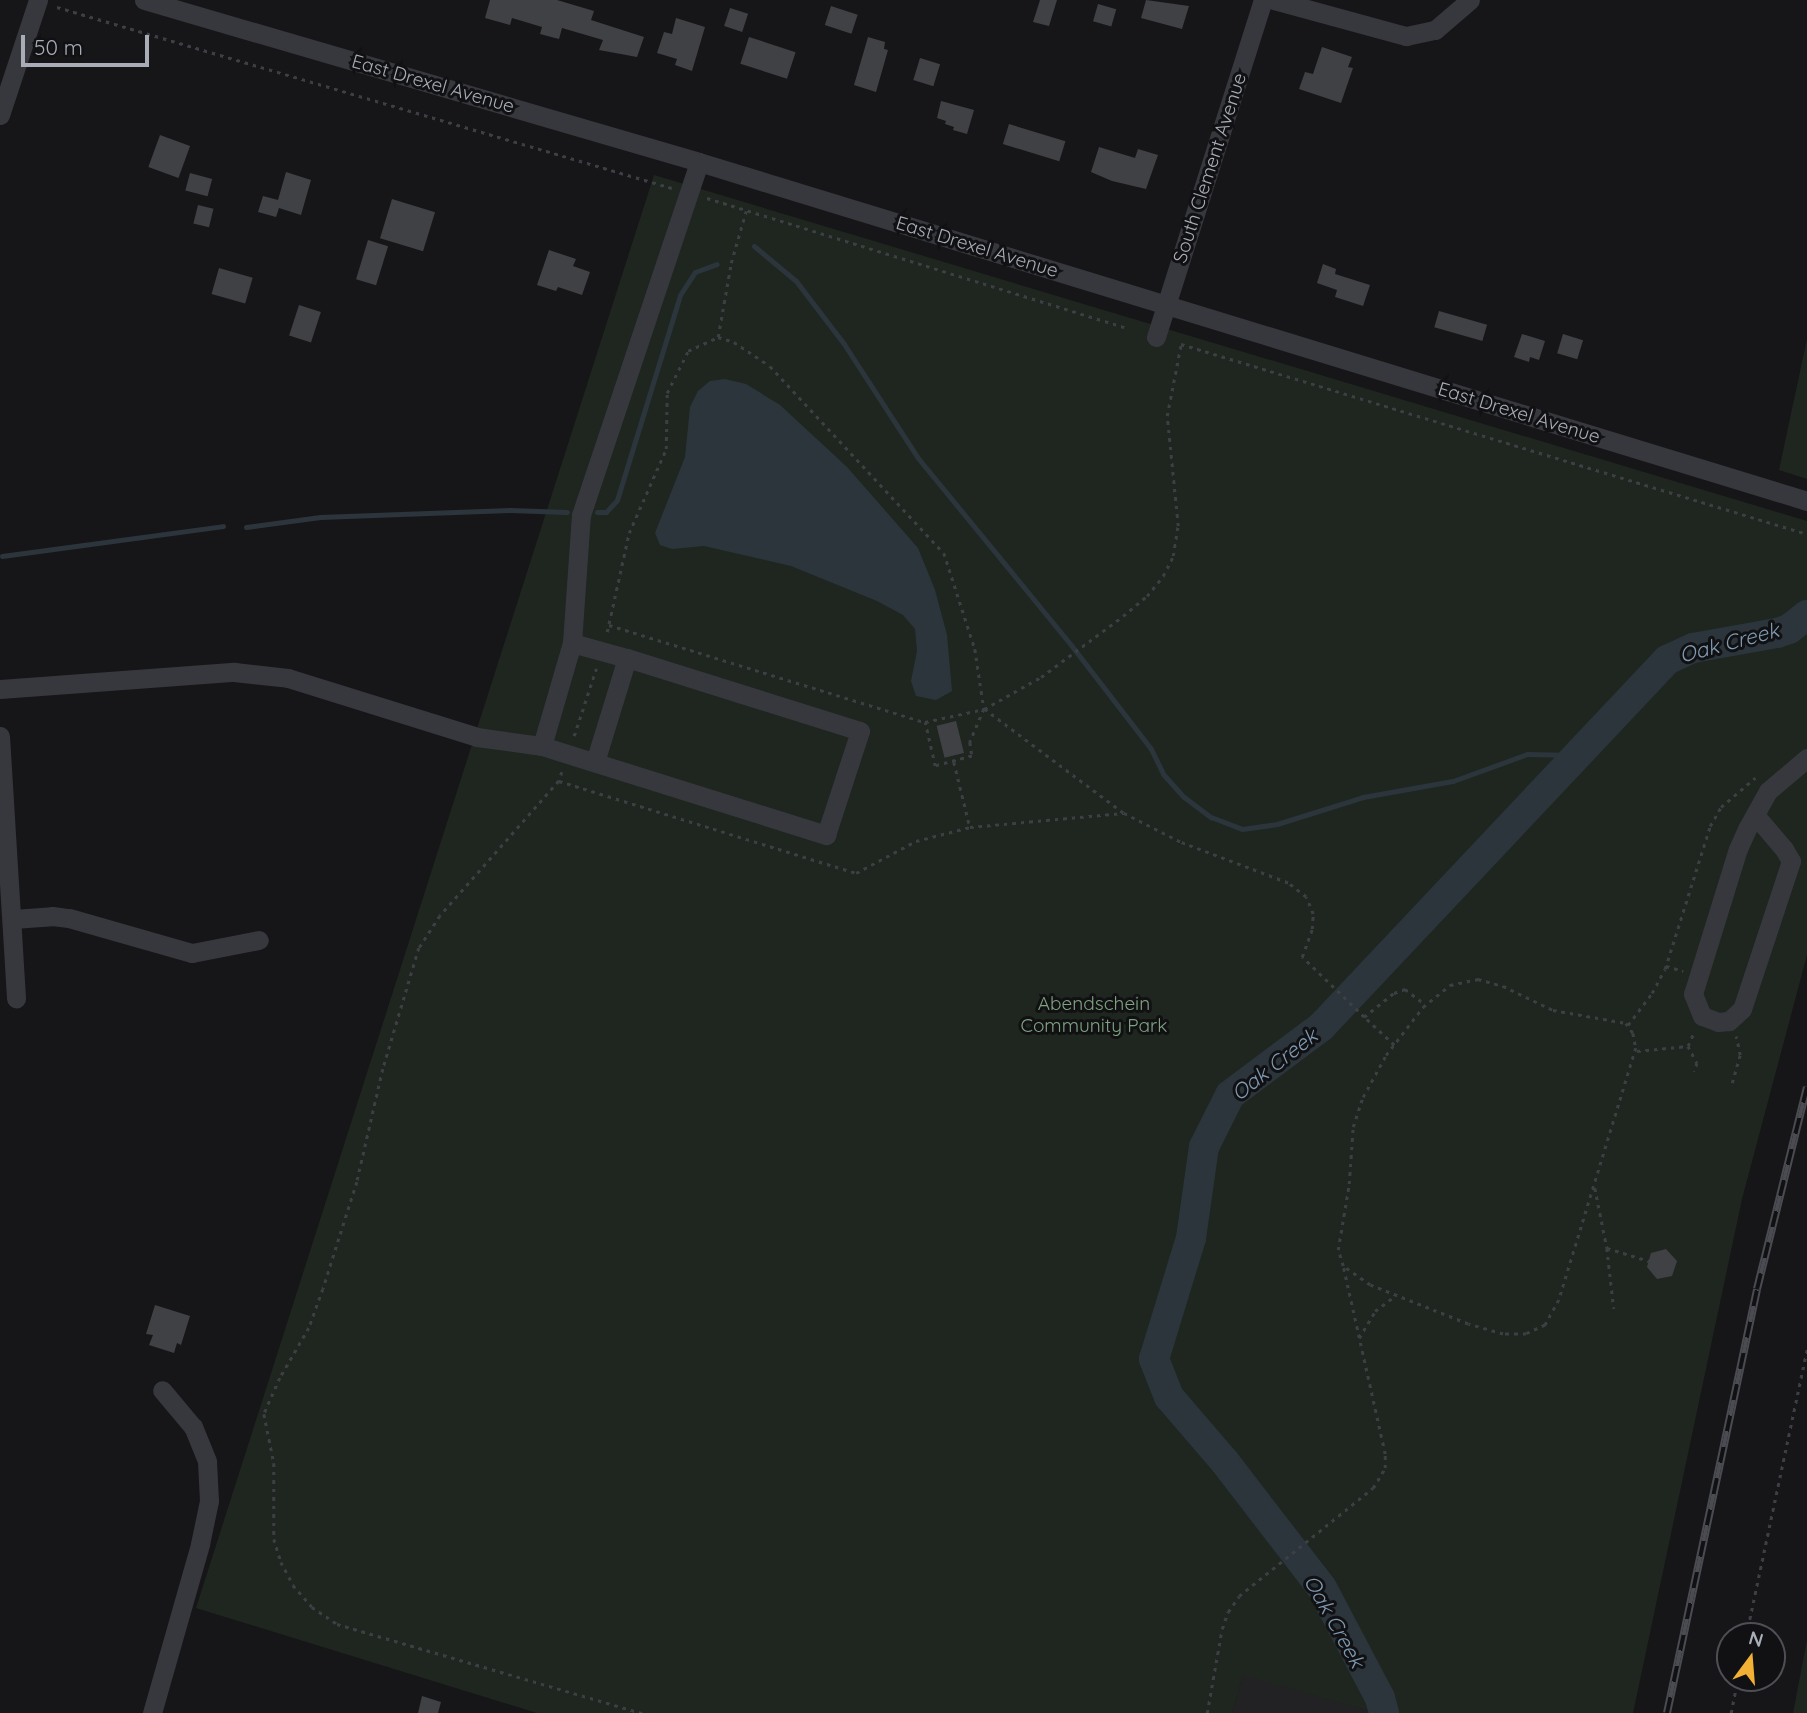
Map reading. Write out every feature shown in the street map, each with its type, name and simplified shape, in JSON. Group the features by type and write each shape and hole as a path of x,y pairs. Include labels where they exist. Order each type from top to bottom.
{"street":[{"path":"0,115 38,0"},
{"name":"East Drexel Avenue","path":"144,0 699,162 1807,501"},
{"name":"South Clement Avenue","path":"1156,337 1263,0"},
{"path":"1274,0 1406,36 1435,30 1470,0"},
{"path":"542,746 572,643 581,515 699,162"},
{"path":"0,689 234,672 259,673 332,690 477,737 542,746 826,835 860,731 572,643"},
{"path":"595,762 627,658"},
{"path":"0,736 16,999"},
{"path":"1755,816 1784,849 1790,861 1742,1009 1729,1021 1718,1022 1702,1016 1693,994 1738,849 1755,816 1768,791 1807,758"},
{"path":"13,919 68,918 192,953 259,940"},
{"path":"152,1713 209,1501 207,1461 193,1427 162,1390"}],"path":[{"path":"57,7 680,190"},
{"path":"697,195 1128,328"},
{"path":"718,337 731,263 747,211"},
{"path":"605,643 629,533 666,449 667,393 688,351 718,337 734,342 770,366 944,553 975,649 984,709 970,742 972,756 934,766 925,722"},
{"path":"609,625 925,722 984,709 1041,677 1147,596 1163,576 1173,556 1178,526 1167,416 1181,344 1807,534"},
{"path":"984,709 1123,813 1180,842 1288,883 1306,897 1313,914 1312,929 1301,957 1394,1045"},
{"path":"954,761 970,827"},
{"path":"1628,1026 1652,993 1665,969 1710,826 1721,807 1760,774"},
{"path":"559,781 440,916 419,948 383,1069 357,1182 309,1328 264,1414 274,1463 274,1539 281,1562 293,1585 312,1607 337,1624 362,1634 642,1713"},
{"path":"1207,1713 1222,1629 1228,1612 1239,1596 1373,1488 1385,1468 1385,1454 1338,1250 1349,1184 1353,1128 1363,1097 1394,1045 1426,1005 1450,985 1478,979 1503,986 1553,1010 1609,1019 1628,1026 1633,1033 1635,1051 1559,1300 1545,1325 1526,1334 1503,1334 1395,1296 1370,1285 1342,1266"},
{"path":"1364,1017 1394,993 1405,989 1426,1005"},
{"path":"1688,1046 1702,1016"},
{"path":"1729,1021 1734,1028 1740,1055 1732,1083"},
{"path":"1635,1051 1688,1046"},
{"path":"1688,1046 1697,1063 1695,1072"},
{"path":"1594,1185 1607,1248 1614,1309"},
{"path":"1607,1248 1649,1261"},
{"path":"1359,1338 1375,1311 1395,1296"},
{"path":"1749,1622 1807,1348"},
{"path":"1731,1713 1735,1692"}],"shaded area":[{"path":"725,379 746,384 780,405 847,467 918,548 935,590 947,635 952,691 936,700 916,696 911,681 917,651 915,629 903,615 877,601 791,566 704,546 672,549 660,545 655,533 685,457 690,407 698,391 710,381"},
{"path":"1243,1674 1377,1713 1232,1713"}],"green space":[{"name":"Abendschein Community Park","path":"654,175 1807,521 1807,955 1742,1199 1633,1713 1377,1713 1243,1675 1232,1713 537,1713 196,1608"},
{"path":"1807,339 1807,479 1779,470"},
{"path":"1807,1640 1807,1713 1793,1713"}],"building":[{"path":"490,0 557,0 594,11 591,20 644,37 637,57 599,50 603,40 562,28 559,39 540,34 542,27 512,18 510,25 485,18"},
{"path":"1040,0 1057,0 1049,26 1033,22"},
{"path":"1146,0 1189,6 1182,29 1141,18"},
{"path":"1098,4 1116,9 1111,27 1093,21"},
{"path":"831,6 858,15 851,34 825,25"},
{"path":"730,8 748,14 742,32 724,26"},
{"path":"676,18 705,27 692,71 675,65 677,59 657,53 664,32 672,34"},
{"path":"749,37 796,52 787,79 740,64"},
{"path":"868,37 885,42 884,49 888,50 876,92 854,85"},
{"path":"1322,47 1352,57 1348,67 1353,68 1341,103 1299,89 1305,72 1313,74"},
{"path":"920,58 940,64 933,86 913,80"},
{"path":"941,101 974,110 967,134 953,130 954,127 945,124 946,121 937,118"},
{"path":"1009,124 1065,141 1059,161 1003,144"},
{"path":"160,135 190,146 178,178 148,167"},
{"path":"1099,147 1135,158 1138,149 1158,155 1146,189 1112,181 1091,172"},
{"path":"286,172 311,180 301,215 279,208 276,217 258,212 263,196 278,200"},
{"path":"190,173 212,179 208,196 185,190"},
{"path":"392,199 435,212 423,251 380,238"},
{"path":"198,205 214,209 209,227 193,223"},
{"path":"368,240 388,246 376,285 356,279"},
{"path":"549,250 576,259 573,266 590,272 582,295 558,287 556,291 537,285"},
{"path":"1323,264 1336,269 1335,274 1370,285 1363,306 1335,297 1337,290 1317,283"},
{"path":"219,268 253,278 245,304 212,294"},
{"path":"299,305 321,312 311,343 289,335"},
{"path":"1439,311 1487,325 1482,341 1434,327"},
{"path":"1522,334 1545,341 1539,360 1530,357 1529,362 1514,357"},
{"path":"1563,334 1583,340 1577,359 1557,353"},
{"path":"956,721 964,753 945,758 937,726"},
{"path":"1666,1249 1677,1261 1672,1276 1657,1279 1647,1267 1651,1253"},
{"path":"155,1305 190,1316 181,1345 177,1343 174,1353 149,1345 153,1335 146,1334"},
{"path":"422,1696 441,1702 438,1713 418,1713"}],"waterway":[{"path":"754,246 796,281 844,344 918,458 1071,645 1151,749 1163,774 1184,797 1211,817 1242,829 1277,824 1363,797 1453,781 1527,754 1577,755"},
{"path":"597,512 606,512 617,500 680,295 695,272 717,264"},
{"path":"246,527 320,517 510,510 567,512"},
{"path":"2,556 223,526"},
{"name":"Oak Creek","path":"1384,1713 1380,1698 1322,1588 1225,1462 1169,1397 1154,1359 1191,1238 1204,1147 1230,1095 1321,1027 1667,660 1693,648 1777,633 1789,629 1807,615"}],"railway":[{"path":"1667,1713 1757,1289 1807,1087"}]}
